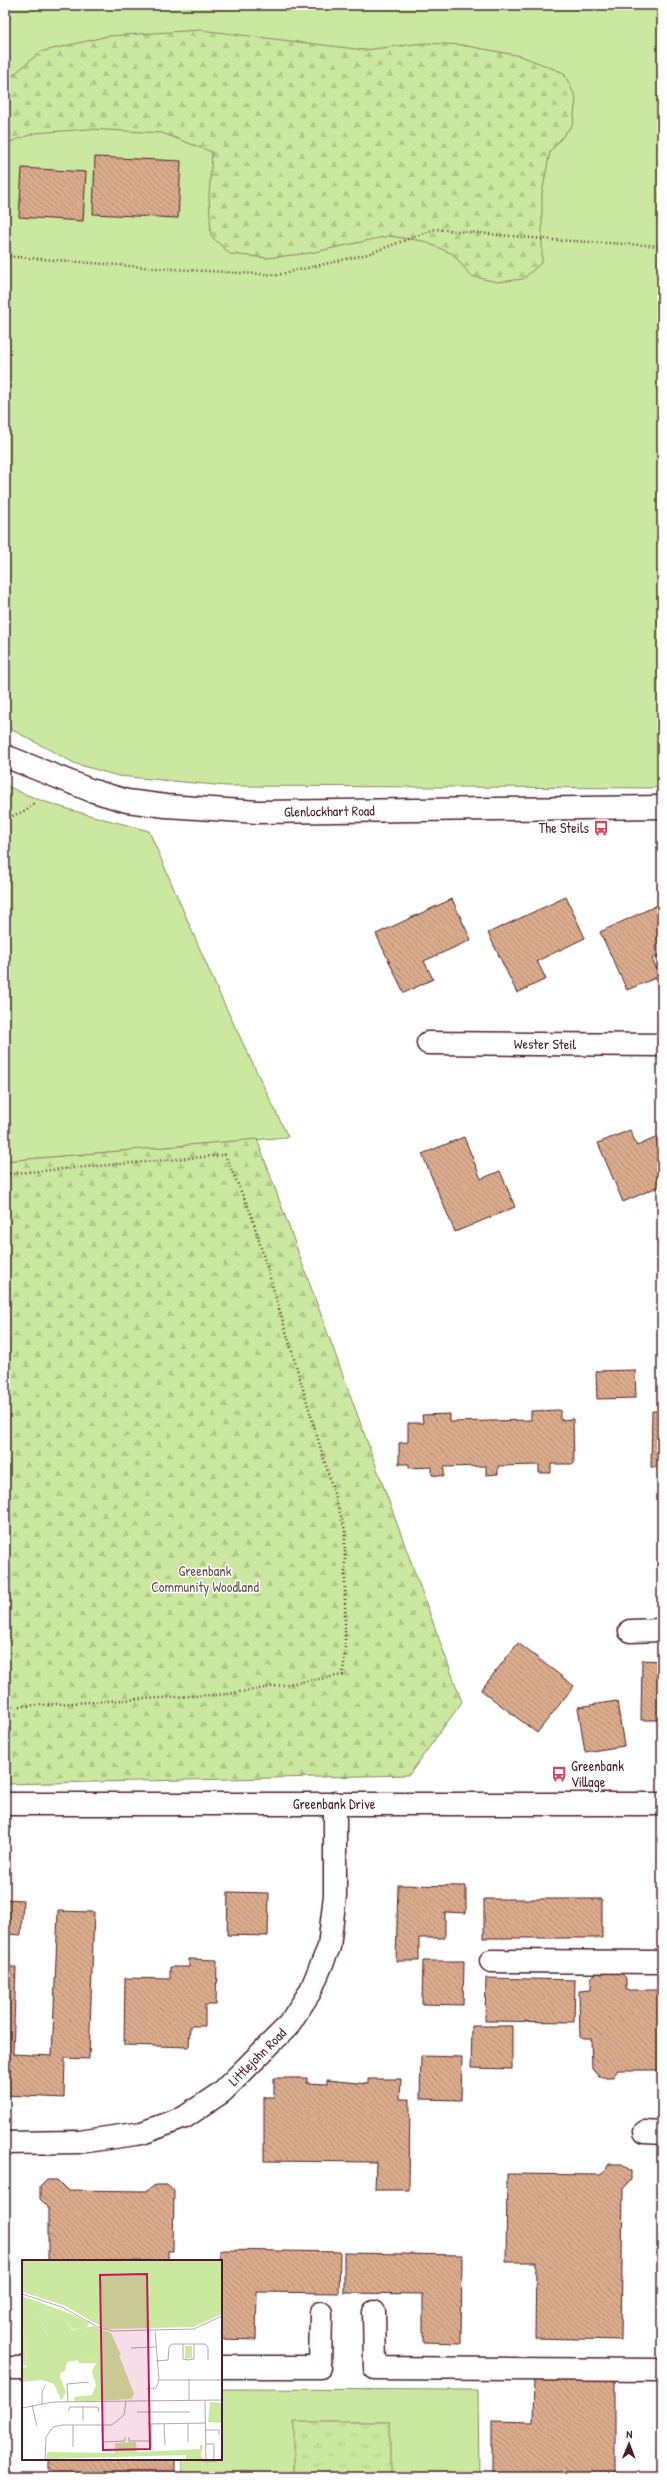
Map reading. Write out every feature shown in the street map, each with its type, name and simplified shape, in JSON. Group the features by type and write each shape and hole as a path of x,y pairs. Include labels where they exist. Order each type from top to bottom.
{"street":[{"name":"Glenlockhart Road","path":"5,756 90,790 127,801 166,806 258,812 662,807"},
{"name":"Wester Steil","path":"428,1042 662,1045"},
{"path":"630,1631 662,1630"},
{"name":"Littlejohn Road","path":"5,2143 78,2142 142,2133 184,2117 222,2092 287,2027 310,1992 329,1947 335,1895 335,1803"},
{"name":"Greenbank Drive","path":"5,1804 662,1804"},
{"path":"491,1961 662,1962"},
{"path":"374,2312 375,2368 662,2370"},
{"path":"222,2367 320,2367 321,2313"},
{"path":"5,2368 22,2368"}],"path":[{"path":"5,256 147,268 278,275 368,254 435,229 554,240 662,246"},
{"path":"5,1174 225,1155 251,1214 346,1530 345,1649 343,1675 228,1694 5,1707"}],"green space":[{"path":"5,5 662,5 662,788 226,786 118,776 76,764 5,726"},
{"path":"200,30 364,50 424,43 462,45 521,56 564,73 576,98 573,124 550,152 542,193 542,262 523,279 497,282 471,276 453,254 423,241 389,236 310,253 267,258 230,254 211,236 209,197 212,152 162,133 88,129 35,133 10,142 5,154 5,82 40,52 108,36"},
{"path":"5,785 58,806 149,831 218,991 288,1137 5,1161"},
{"name":"Greenbank Community Woodland","path":"257,1139 462,1702 409,1775 5,1784 5,1161"},
{"path":"222,2389 478,2390 479,2477 182,2477 182,2460 222,2460"},
{"path":"294,2422 390,2422 390,2477 294,2477"}],"building":[{"path":"95,157 181,161 178,218 93,214"},
{"path":"22,168 86,172 83,221 19,217"},
{"path":"566,897 585,938 537,961 546,979 517,993 488,933"},
{"path":"452,899 471,940 424,961 433,979 404,993 376,934"},
{"path":"662,903 662,955 652,959 660,976 627,990 600,932"},
{"path":"630,1130 637,1146 662,1135 662,1185 623,1202 598,1143"},
{"path":"464,1137 481,1179 500,1171 515,1207 455,1232 422,1154"},
{"path":"635,1370 636,1398 597,1399 596,1371"},
{"path":"560,1410 560,1420 573,1419 574,1464 551,1464 551,1473 539,1473 539,1465 498,1466 498,1474 486,1475 486,1466 444,1467 444,1476 432,1475 432,1467 409,1468 409,1464 399,1464 399,1443 408,1442 408,1423 423,1423 422,1415 450,1414 450,1422 531,1420 531,1411"},
{"path":"652,1411 662,1411 662,1467 651,1467"},
{"path":"518,1643 574,1686 537,1733 481,1690"},
{"path":"642,1660 662,1661 662,1720 641,1720"},
{"path":"617,1701 624,1746 585,1752 578,1707"},
{"path":"398,1885 466,1886 466,1913 445,1912 445,1938 419,1938 419,1961 396,1961"},
{"path":"228,1892 269,1893 268,1936 227,1935"},
{"path":"5,1899 23,1900 21,1935 5,1934"},
{"path":"484,1899 602,1899 602,1938 484,1938"},
{"path":"58,1911 94,1912 89,2059 65,2058 64,2098 5,2095 5,1967 16,1967 13,2054 52,2056"},
{"path":"189,1959 217,1960 216,2005 205,2005 205,2026 190,2026 189,2047 124,2045 125,1978 170,1979 170,1967 189,1967"},
{"path":"423,1961 464,1961 463,2005 422,2004"},
{"path":"598,1971 619,1971 626,1978 626,1990 662,1990 662,2070 618,2070 613,2077 599,2077 592,2069 591,2038 580,2038 579,1991 591,1990 591,1978"},
{"path":"486,1978 575,1980 574,2022 485,2021"},
{"path":"472,2026 512,2026 512,2069 471,2068"},
{"path":"421,2056 462,2057 461,2100 420,2099"},
{"path":"274,2078 307,2078 307,2083 327,2084 327,2080 368,2084 368,2079 401,2079 400,2099 410,2099 409,2190 375,2190 376,2162 264,2161 264,2097 274,2097"},
{"path":"609,2164 622,2164 631,2171 631,2180 623,2189 621,2340 535,2338 536,2262 506,2262 507,2174 601,2175"},
{"path":"47,2180 57,2180 67,2190 147,2191 155,2185 167,2185 174,2191 173,2251 168,2251 168,2260 48,2260 48,2207 40,2199 40,2187"},
{"path":"220,2250 340,2252 339,2293 257,2292 256,2340 222,2339 222,2260 220,2260"},
{"path":"344,2253 462,2255 461,2343 423,2342 423,2294 344,2293"},
{"path":"534,2375 615,2376 615,2477 492,2477 492,2421 533,2422"},
{"path":"49,2460 175,2460 175,2477 49,2477"}],"place":[{"name":"The Steils","path":"601,828"},
{"name":"Greenbank Village","path":"559,1774"}]}
